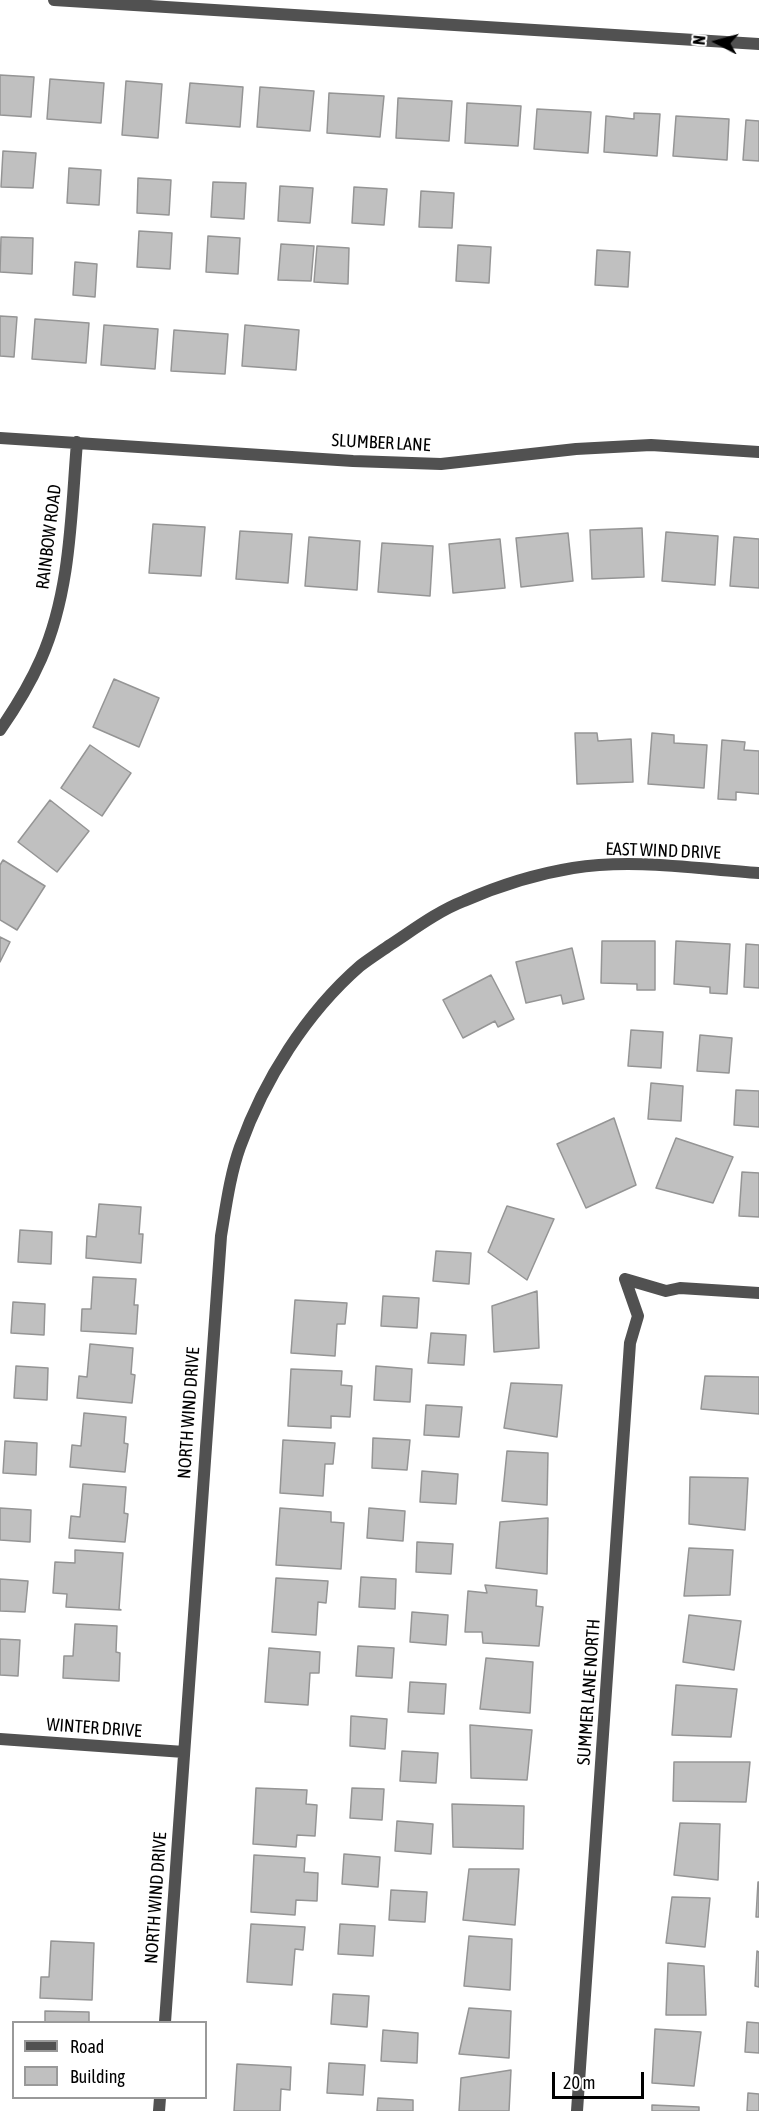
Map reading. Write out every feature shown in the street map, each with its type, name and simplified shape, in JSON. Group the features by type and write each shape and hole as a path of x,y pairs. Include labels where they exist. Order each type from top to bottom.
{"street":[{"path":"54,0 759,44"},
{"name":"SLUMBER LANE","path":"0,438 353,461 441,464 576,449 651,445 759,452"},
{"name":"RAINBOW ROAD","path":"0,730 22,698 42,657 57,610 67,562 77,442"},
{"name":"EAST WIND DRIVE","path":"462,901 524,880 573,868 630,864 759,873"},
{"name":"NORTH WIND DRIVE","path":"165,2021 221,1236 239,1148 261,1096 287,1051 322,1005 360,966 409,932 462,901"},
{"name":"SUMMER LANE NORTH","path":"578,2111 630,1371 630,1343 638,1316 625,1279 666,1291 680,1287 759,1293"},
{"name":"WINTER DRIVE","path":"0,1739 184,1752"}],"building":[{"path":"0,75 34,77 31,117 0,115"},
{"path":"50,79 104,83 101,123 47,119"},
{"path":"126,81 162,84 158,138 122,135"},
{"path":"190,83 243,87 240,127 186,123"},
{"path":"260,87 314,91 310,131 257,127"},
{"path":"329,93 384,96 380,137 327,133"},
{"path":"398,98 452,101 449,141 396,138"},
{"path":"467,103 521,106 518,146 465,143"},
{"path":"537,109 591,112 588,153 534,149"},
{"path":"634,113 660,114 657,156 604,152 606,116 634,119"},
{"path":"676,116 729,119 727,160 673,156"},
{"path":"746,120 759,121 759,161 743,160"},
{"path":"3,151 36,153 33,188 1,187"},
{"path":"69,168 101,170 99,205 67,203"},
{"path":"138,178 171,180 169,215 137,213"},
{"path":"213,182 246,183 244,219 211,217"},
{"path":"280,186 313,188 310,223 278,221"},
{"path":"354,187 387,189 384,225 352,223"},
{"path":"421,191 454,193 452,228 419,227"},
{"path":"139,231 172,233 170,269 137,267"},
{"path":"208,236 240,238 238,274 206,272"},
{"path":"1,237 33,238 32,274 0,272"},
{"path":"281,244 314,246 311,281 278,280"},
{"path":"458,245 491,247 489,283 456,281"},
{"path":"317,246 349,248 348,284 314,282"},
{"path":"597,250 630,252 628,287 595,285"},
{"path":"75,262 97,264 95,297 73,295"},
{"path":"0,316 17,317 14,357 0,356"},
{"path":"35,319 89,323 86,363 32,359"},
{"path":"104,325 158,329 155,369 101,365"},
{"path":"245,325 299,330 296,370 242,366"},
{"path":"174,330 228,334 225,374 171,371"},
{"path":"153,524 205,527 201,576 149,573"},
{"path":"642,528 644,577 592,579 590,530"},
{"path":"240,531 292,534 288,583 236,579"},
{"path":"666,532 718,536 715,585 662,581"},
{"path":"568,533 573,581 521,587 516,538"},
{"path":"309,537 360,541 357,590 305,586"},
{"path":"734,537 759,539 759,588 730,586"},
{"path":"500,539 505,588 453,593 449,544"},
{"path":"382,543 433,546 430,596 378,592"},
{"path":"114,679 159,698 139,747 93,727"},
{"path":"575,733 597,733 598,741 631,739 633,782 577,784"},
{"path":"652,733 674,735 674,743 707,745 704,788 648,784"},
{"path":"722,740 745,742 744,750 759,751 759,794 736,792 736,800 718,799"},
{"path":"90,745 131,773 102,816 61,788"},
{"path":"50,800 89,831 57,872 18,842"},
{"path":"3,860 45,886 17,930 0,920 0,865"},
{"path":"0,937 10,942 0,962"},
{"path":"602,941 655,941 655,990 637,990 637,984 601,983"},
{"path":"676,941 730,944 727,994 710,993 710,987 674,984"},
{"path":"746,944 759,945 759,988 744,987"},
{"path":"572,948 584,999 563,1004 561,995 526,1003 516,962"},
{"path":"491,975 514,1019 498,1027 495,1021 463,1038 443,1000"},
{"path":"631,1030 663,1032 661,1068 628,1066"},
{"path":"700,1035 732,1038 729,1073 697,1071"},
{"path":"651,1083 683,1086 681,1121 648,1119"},
{"path":"736,1090 759,1091 759,1127 734,1125"},
{"path":"614,1118 636,1185 586,1208 557,1144"},
{"path":"676,1138 733,1157 713,1203 656,1188"},
{"path":"742,1172 759,1173 759,1217 739,1216"},
{"path":"99,1204 141,1207 139,1234 143,1234 141,1263 86,1258 87,1236 96,1237"},
{"path":"507,1206 554,1219 527,1280 488,1252"},
{"path":"20,1230 52,1232 51,1264 18,1262"},
{"path":"436,1251 471,1253 469,1284 433,1281"},
{"path":"93,1277 136,1279 134,1305 138,1305 136,1334 81,1331 82,1309 91,1309"},
{"path":"537,1291 539,1348 494,1352 492,1306"},
{"path":"383,1296 419,1298 417,1328 381,1326"},
{"path":"295,1300 347,1303 345,1324 337,1324 335,1356 291,1353"},
{"path":"13,1302 45,1304 44,1335 11,1333"},
{"path":"431,1333 466,1335 464,1365 428,1363"},
{"path":"90,1344 133,1348 131,1374 135,1375 132,1403 77,1398 79,1376 87,1377"},
{"path":"16,1366 48,1368 47,1400 14,1398"},
{"path":"376,1366 412,1369 410,1402 374,1400"},
{"path":"291,1369 342,1371 341,1385 352,1386 350,1417 331,1416 331,1428 288,1426"},
{"path":"705,1376 759,1377 759,1414 701,1409"},
{"path":"511,1383 562,1385 557,1437 504,1428"},
{"path":"426,1405 462,1407 459,1437 424,1435"},
{"path":"84,1413 126,1417 124,1443 128,1444 125,1472 70,1467 72,1445 81,1446"},
{"path":"373,1438 410,1440 407,1470 372,1468"},
{"path":"283,1440 335,1443 333,1464 325,1464 323,1496 280,1493"},
{"path":"5,1441 37,1443 36,1475 3,1473"},
{"path":"507,1451 548,1453 547,1505 502,1501"},
{"path":"422,1471 458,1474 456,1504 420,1502"},
{"path":"690,1477 748,1478 745,1530 689,1524"},
{"path":"83,1484 126,1487 124,1513 128,1514 125,1542 69,1538 71,1516 80,1517"},
{"path":"0,1508 31,1510 30,1542 0,1540"},
{"path":"280,1508 331,1512 331,1522 344,1523 341,1569 276,1565"},
{"path":"369,1508 405,1511 403,1541 367,1538"},
{"path":"548,1518 547,1574 496,1568 500,1522"},
{"path":"417,1542 453,1544 451,1574 416,1572"},
{"path":"689,1548 733,1550 730,1595 684,1596"},
{"path":"75,1550 123,1553 119,1609 121,1610 66,1607 67,1594 53,1593 55,1562 75,1563"},
{"path":"361,1577 396,1579 395,1609 359,1607"},
{"path":"276,1578 328,1581 326,1603 318,1602 316,1635 272,1632"},
{"path":"0,1579 28,1581 25,1612 0,1611"},
{"path":"485,1585 537,1590 536,1606 543,1607 539,1646 483,1643 482,1632 465,1632 468,1591 487,1593"},
{"path":"412,1612 448,1615 446,1645 410,1642"},
{"path":"689,1615 741,1621 734,1670 683,1662"},
{"path":"75,1624 117,1626 116,1652 120,1653 119,1681 63,1678 64,1656 73,1656"},
{"path":"0,1639 20,1640 18,1676 0,1675"},
{"path":"358,1646 394,1648 392,1678 356,1676"},
{"path":"269,1648 320,1652 319,1673 310,1673 308,1705 265,1702"},
{"path":"486,1658 533,1662 530,1713 480,1709"},
{"path":"410,1682 446,1684 444,1714 408,1712"},
{"path":"676,1685 737,1689 731,1737 672,1735"},
{"path":"351,1716 387,1719 385,1749 350,1746"},
{"path":"470,1725 532,1730 527,1780 471,1778"},
{"path":"402,1751 438,1753 436,1783 400,1781"},
{"path":"674,1762 750,1762 746,1802 673,1801"},
{"path":"256,1788 307,1790 306,1804 317,1805 315,1836 297,1835 296,1847 253,1844"},
{"path":"352,1788 384,1789 382,1820 350,1818"},
{"path":"452,1804 524,1806 523,1849 453,1847"},
{"path":"397,1821 433,1824 431,1854 395,1851"},
{"path":"680,1823 720,1824 718,1880 674,1875"},
{"path":"344,1854 380,1857 378,1887 342,1884"},
{"path":"254,1855 305,1858 304,1872 318,1873 317,1901 296,1900 295,1915 251,1912"},
{"path":"469,1869 519,1869 515,1925 463,1920"},
{"path":"758,1882 759,1917 756,1917"},
{"path":"391,1890 427,1892 425,1922 389,1920"},
{"path":"672,1897 710,1898 705,1947 666,1943"},
{"path":"251,1924 305,1927 303,1950 295,1949 292,1985 247,1982"},
{"path":"340,1924 375,1926 373,1956 338,1954"},
{"path":"469,1936 512,1939 510,1990 464,1986"},
{"path":"51,1941 94,1943 92,2000 40,1998 41,1977 49,1977"},
{"path":"757,1951 759,1952 759,1987 755,1986"},
{"path":"668,1963 704,1966 706,2015 666,2015"},
{"path":"333,1994 369,1996 367,2027 331,2024"},
{"path":"469,2008 511,2011 509,2058 459,2054"},
{"path":"45,2011 89,2012 89,2021 45,2021"},
{"path":"747,2022 759,2023 759,2053 745,2052"},
{"path":"655,2029 701,2032 694,2086 652,2083"},
{"path":"383,2030 418,2033 417,2063 381,2061"},
{"path":"329,2063 365,2065 363,2095 327,2093"},
{"path":"237,2064 291,2067 290,2090 281,2089 280,2111 234,2111"},
{"path":"511,2070 509,2111 459,2111 461,2078"},
{"path":"748,2093 759,2094 759,2111 747,2111"},
{"path":"378,2098 413,2100 413,2111 377,2111"},
{"path":"652,2105 699,2107 699,2111 652,2111"}]}
